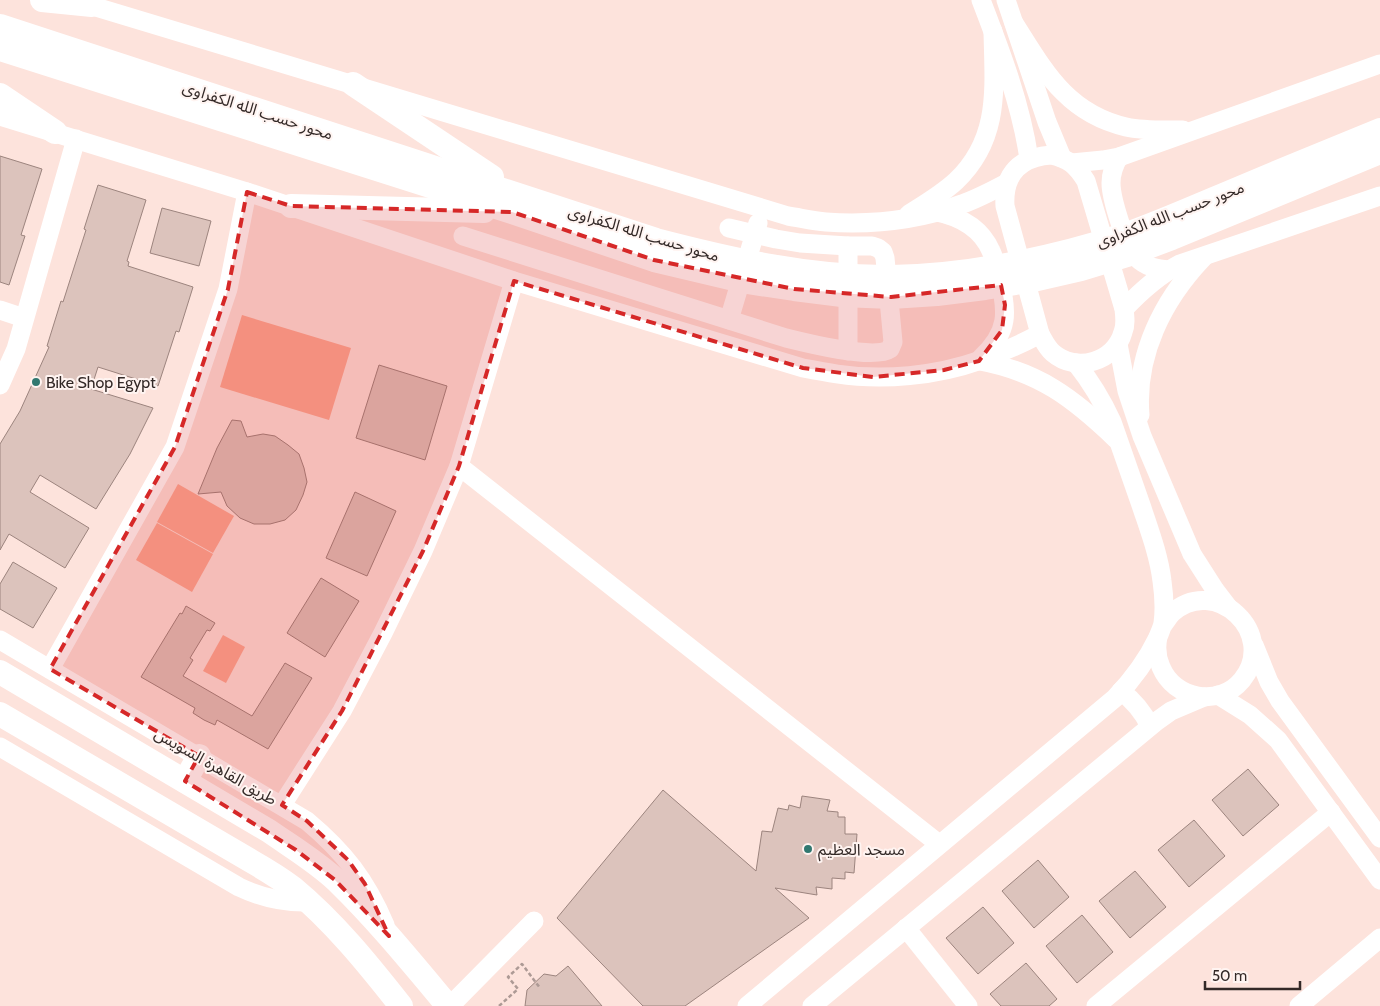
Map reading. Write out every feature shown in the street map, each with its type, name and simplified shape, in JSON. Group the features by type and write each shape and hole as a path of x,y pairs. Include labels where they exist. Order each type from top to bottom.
{"main road":[{"path":"42,0 83,3"},
{"name":"محور حسب الله الكفراوى","path":"0,26 514,203 654,260 713,265 766,285 842,295 891,297 986,288 1034,280 1081,269 1127,255 1169,229 1380,130"},
{"name":"محور حسب الله الكفراوى","path":"0,49 514,203"},
{"path":"353,84 514,203"},
{"path":"0,95 66,136"},
{"name":"محور حسب الله الكفراوى","path":"1169,229 1380,152"},
{"path":"291,206 514,203"},
{"name":"طريق القاهرة السويس","path":"0,672 269,831 296,850 335,880 363,908 449,1006"},
{"path":"0,714 259,866 291,887 309,902 362,957 401,1006"},
{"path":"185,782 199,756"},
{"path":"309,902 326,895 335,880"},
{"path":"337,930 341,915 355,907 363,908"}],"street":[{"path":"981,0 1020,110 1029,159"},
{"path":"1006,0 1046,122 1067,160 1080,171 1086,181 1124,309 1123,333 1118,344 1100,360 1076,363 1054,354 1040,334 1005,206 1006,183 1020,165 1029,159 1045,156 1067,160 1096,161 1119,157 1380,64"},
{"path":"83,3 788,216 825,222 863,223 900,220 937,212 977,198 1006,183"},
{"path":"1014,23 1060,90 1090,114 1126,127 1146,130 1194,130"},
{"path":"900,220 956,182 970,167 980,149 988,130 993,110 993,30"},
{"path":"0,116 291,206 514,281 803,368 838,374 885,376 944,370 979,361 1010,349 1040,334"},
{"path":"0,386 16,350 66,136"},
{"path":"1119,157 1112,174 1112,192 1125,238 1130,249 1146,265 1169,270"},
{"path":"50,669 175,447 228,289 246,192"},
{"path":"1124,309 1138,294 1169,270 1180,264 1380,196"},
{"path":"729,320 762,209"},
{"path":"937,212 960,219 970,225 979,233 992,252 1003,292 1005,318 996,342 979,361"},
{"path":"462,236 786,338 828,348 857,352 887,352 892,346 885,258 883,252 878,248 872,246 800,243 729,228"},
{"path":"848,246 857,352 885,376"},
{"path":"1142,436 1139,408 1141,379 1147,351 1156,324 1186,276 1206,255"},
{"path":"282,805 342,711 423,551 459,466 514,281"},
{"path":"0,310 24,318"},
{"path":"667,326 700,311"},
{"path":"1118,344 1127,391 1142,436 1192,554 1228,607 1240,616 1248,627 1266,675 1280,701 1380,838"},
{"path":"979,361 1002,365 1024,372 1045,382 1084,410 1120,443"},
{"path":"1076,363 1090,381 1112,422 1157,555 1163,590 1164,611 1157,652 1160,666 1167,678 1178,688 1190,695 1211,696 1234,704 1259,722 1278,740 1380,880"},
{"path":"459,466 939,844"},
{"path":"747,1006 1121,691 1140,670 1150,655 1160,632 1172,613 1185,605 1199,601 1214,602 1228,607"},
{"name":"طريق القاهرة السويس","path":"0,640 307,821 329,839 348,860 365,884 389,936"},
{"path":"812,1006 1150,726 1172,711 1231,690 1242,680 1249,668 1253,655 1252,640"},
{"path":"1121,691 1141,710 1150,726"},
{"path":"1259,722 1264,711 1280,701"},
{"path":"0,747 239,887 266,898 280,901 309,902"},
{"path":"1098,1005 1331,812"},
{"path":"449,1006 534,921"},
{"path":"906,928 968,1006"},
{"path":"1311,1002 1380,938"}],"path":[{"path":"499,1006 518,989 508,977 522,964 540,988"}],"highlighted area":[{"path":"247,192 291,206 512,212 654,260 794,289 891,297 1001,285 1005,305 1002,330 979,361 944,370 873,377 803,368 514,281 459,466 423,551 342,711 282,805 307,821 348,860 365,884 389,936 335,880 296,850 185,781 199,756 50,669 175,447 228,289"}],"shaded area":[{"path":"242,315 351,348 329,420 220,387"},
{"path":"178,484 234,516 213,553 157,522"},
{"path":"157,523 213,554 192,592 136,560"},
{"path":"223,635 245,647 226,683 203,671"}],"building":[{"path":"0,156 42,169 21,235 25,236 9,285 0,282"},
{"path":"98,185 146,200 127,261 129,262 128,266 193,287 179,332 176,331 158,386 98,367 91,389 153,408 130,454 96,509 40,475 30,492 89,528 65,568 9,534 0,550 0,444 20,411 49,347 47,346 86,230 84,229"},
{"path":"162,208 211,221 199,266 150,253"},
{"path":"379,365 447,386 425,460 356,438"},
{"path":"232,420 241,421 247,437 263,434 275,436 299,454 307,482 296,510 285,520 270,524 254,524 240,518 227,506 221,492 198,494 217,448"},
{"path":"355,492 396,511 367,576 326,558"},
{"path":"13,562 57,588 33,628 0,609 0,584"},
{"path":"321,578 359,601 325,657 287,633"},
{"path":"186,606 215,623 210,631 207,630 190,658 193,660 183,676 252,716 285,663 312,678 268,749 217,720 215,725 204,720 193,713 195,708 141,677"},
{"path":"1248,769 1279,805 1243,836 1212,800"},
{"path":"663,790 756,871 762,831 772,832 778,808 788,810 789,805 800,808 802,796 830,800 827,811 838,812 838,817 845,817 845,834 857,834 854,873 845,872 845,879 832,878 832,889 816,887 817,895 775,888 809,918 685,1006 643,1006 557,918"},
{"path":"1194,820 1225,856 1189,887 1158,850"},
{"path":"1038,860 1069,897 1034,928 1002,891"},
{"path":"1135,871 1166,907 1130,938 1099,901"},
{"path":"983,907 1014,943 978,974 946,938"},
{"path":"1082,915 1113,952 1077,983 1046,946"},
{"path":"1026,963 1057,999 1049,1006 1001,1006 990,994"},
{"path":"568,966 602,1006 525,1006 527,990 544,974 556,976"}],"place":[{"name":"Bike Shop Egypt","path":"36,382"},
{"name":"مسجد العظيم","path":"808,849"}]}
